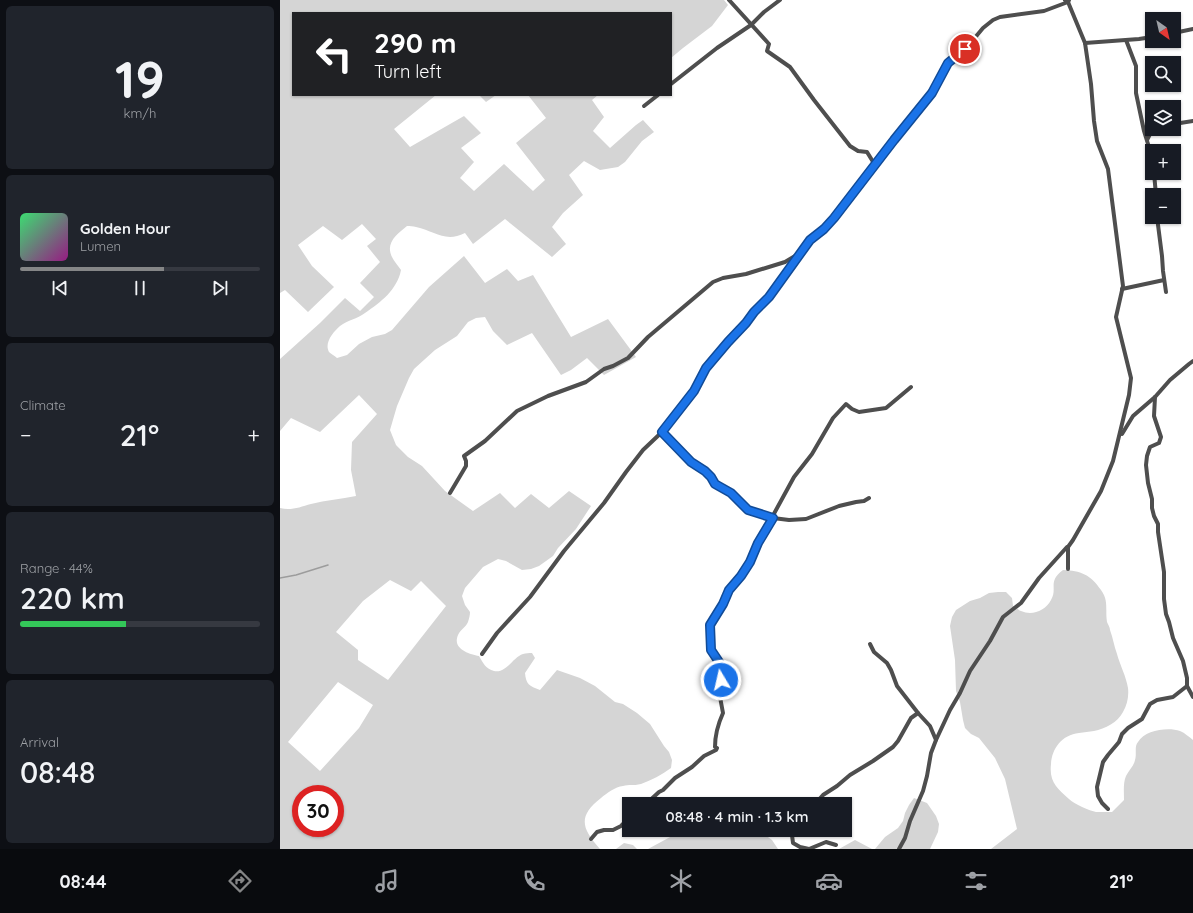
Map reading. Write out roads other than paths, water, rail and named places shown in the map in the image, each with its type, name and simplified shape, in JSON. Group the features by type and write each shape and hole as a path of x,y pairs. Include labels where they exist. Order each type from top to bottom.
{"street":[{"path":"729,0 769,44 767,51 790,67 850,146 858,151 867,152 875,164"},
{"path":"672,83 717,48 751,25 764,12 780,0"},
{"path":"482,654 497,633 530,597 564,551 604,503 643,450 662,432 694,391 706,368 754,312 769,297 813,237 824,229 834,218 932,93 948,63 974,40 983,28 993,20 1000,17 1044,11 1067,1 1085,43 1092,84 1094,121 1097,141 1108,169 1123,286 1116,316 1131,378 1129,395 1113,462 1101,491 1068,547 1039,578 1021,604 1003,617 990,641 970,671 936,740 931,753 923,791 910,821 905,838 899,849"},
{"path":"1181,32 1193,29"},
{"path":"1085,43 1145,37"},
{"path":"1126,40 1136,66 1136,93 1147,144"},
{"path":"644,106 657,96"},
{"path":"1181,123 1193,121"},
{"path":"1146,140 1148,136"},
{"path":"1158,224 1166,292"},
{"path":"450,493 466,466 464,456 485,441 517,411 548,396 586,382 604,369 628,358 657,330 713,282 785,262 802,252"},
{"path":"1122,289 1164,280"},
{"path":"1119,440 1133,416 1170,380 1193,361"},
{"path":"654,797 675,778 717,748 715,747 715,734 718,731 719,721 723,713 720,697 722,675 721,665 711,650 710,625 723,604 729,590 750,562 758,543 794,477 812,454 833,418 846,404 859,412 886,408 911,387"},
{"path":"1155,396 1154,416 1161,437 1159,443 1150,447 1146,456 1148,483 1152,499 1152,508 1158,524 1164,572 1164,599 1166,614 1173,638 1183,661 1187,678 1187,686 1193,697"},
{"path":"662,432 691,462 705,471 715,484 731,493 748,510 773,518 788,520 806,519 839,506 869,498"},
{"path":"1068,547 1068,569"},
{"path":"870,644 874,652 887,663 897,686 930,726 936,740"},
{"path":"1108,809 1098,796 1097,787 1103,762 1119,742 1122,734 1142,719 1150,704 1157,700 1173,697 1187,686"},
{"path":"822,797 850,775 893,747 911,718 918,713"},
{"path":"591,839 597,832 614,830 622,825"},
{"path":"792,837 793,843 800,847 809,849 826,842 836,845"}],"waterway":[{"path":"280,578 296,575 328,565"}]}
